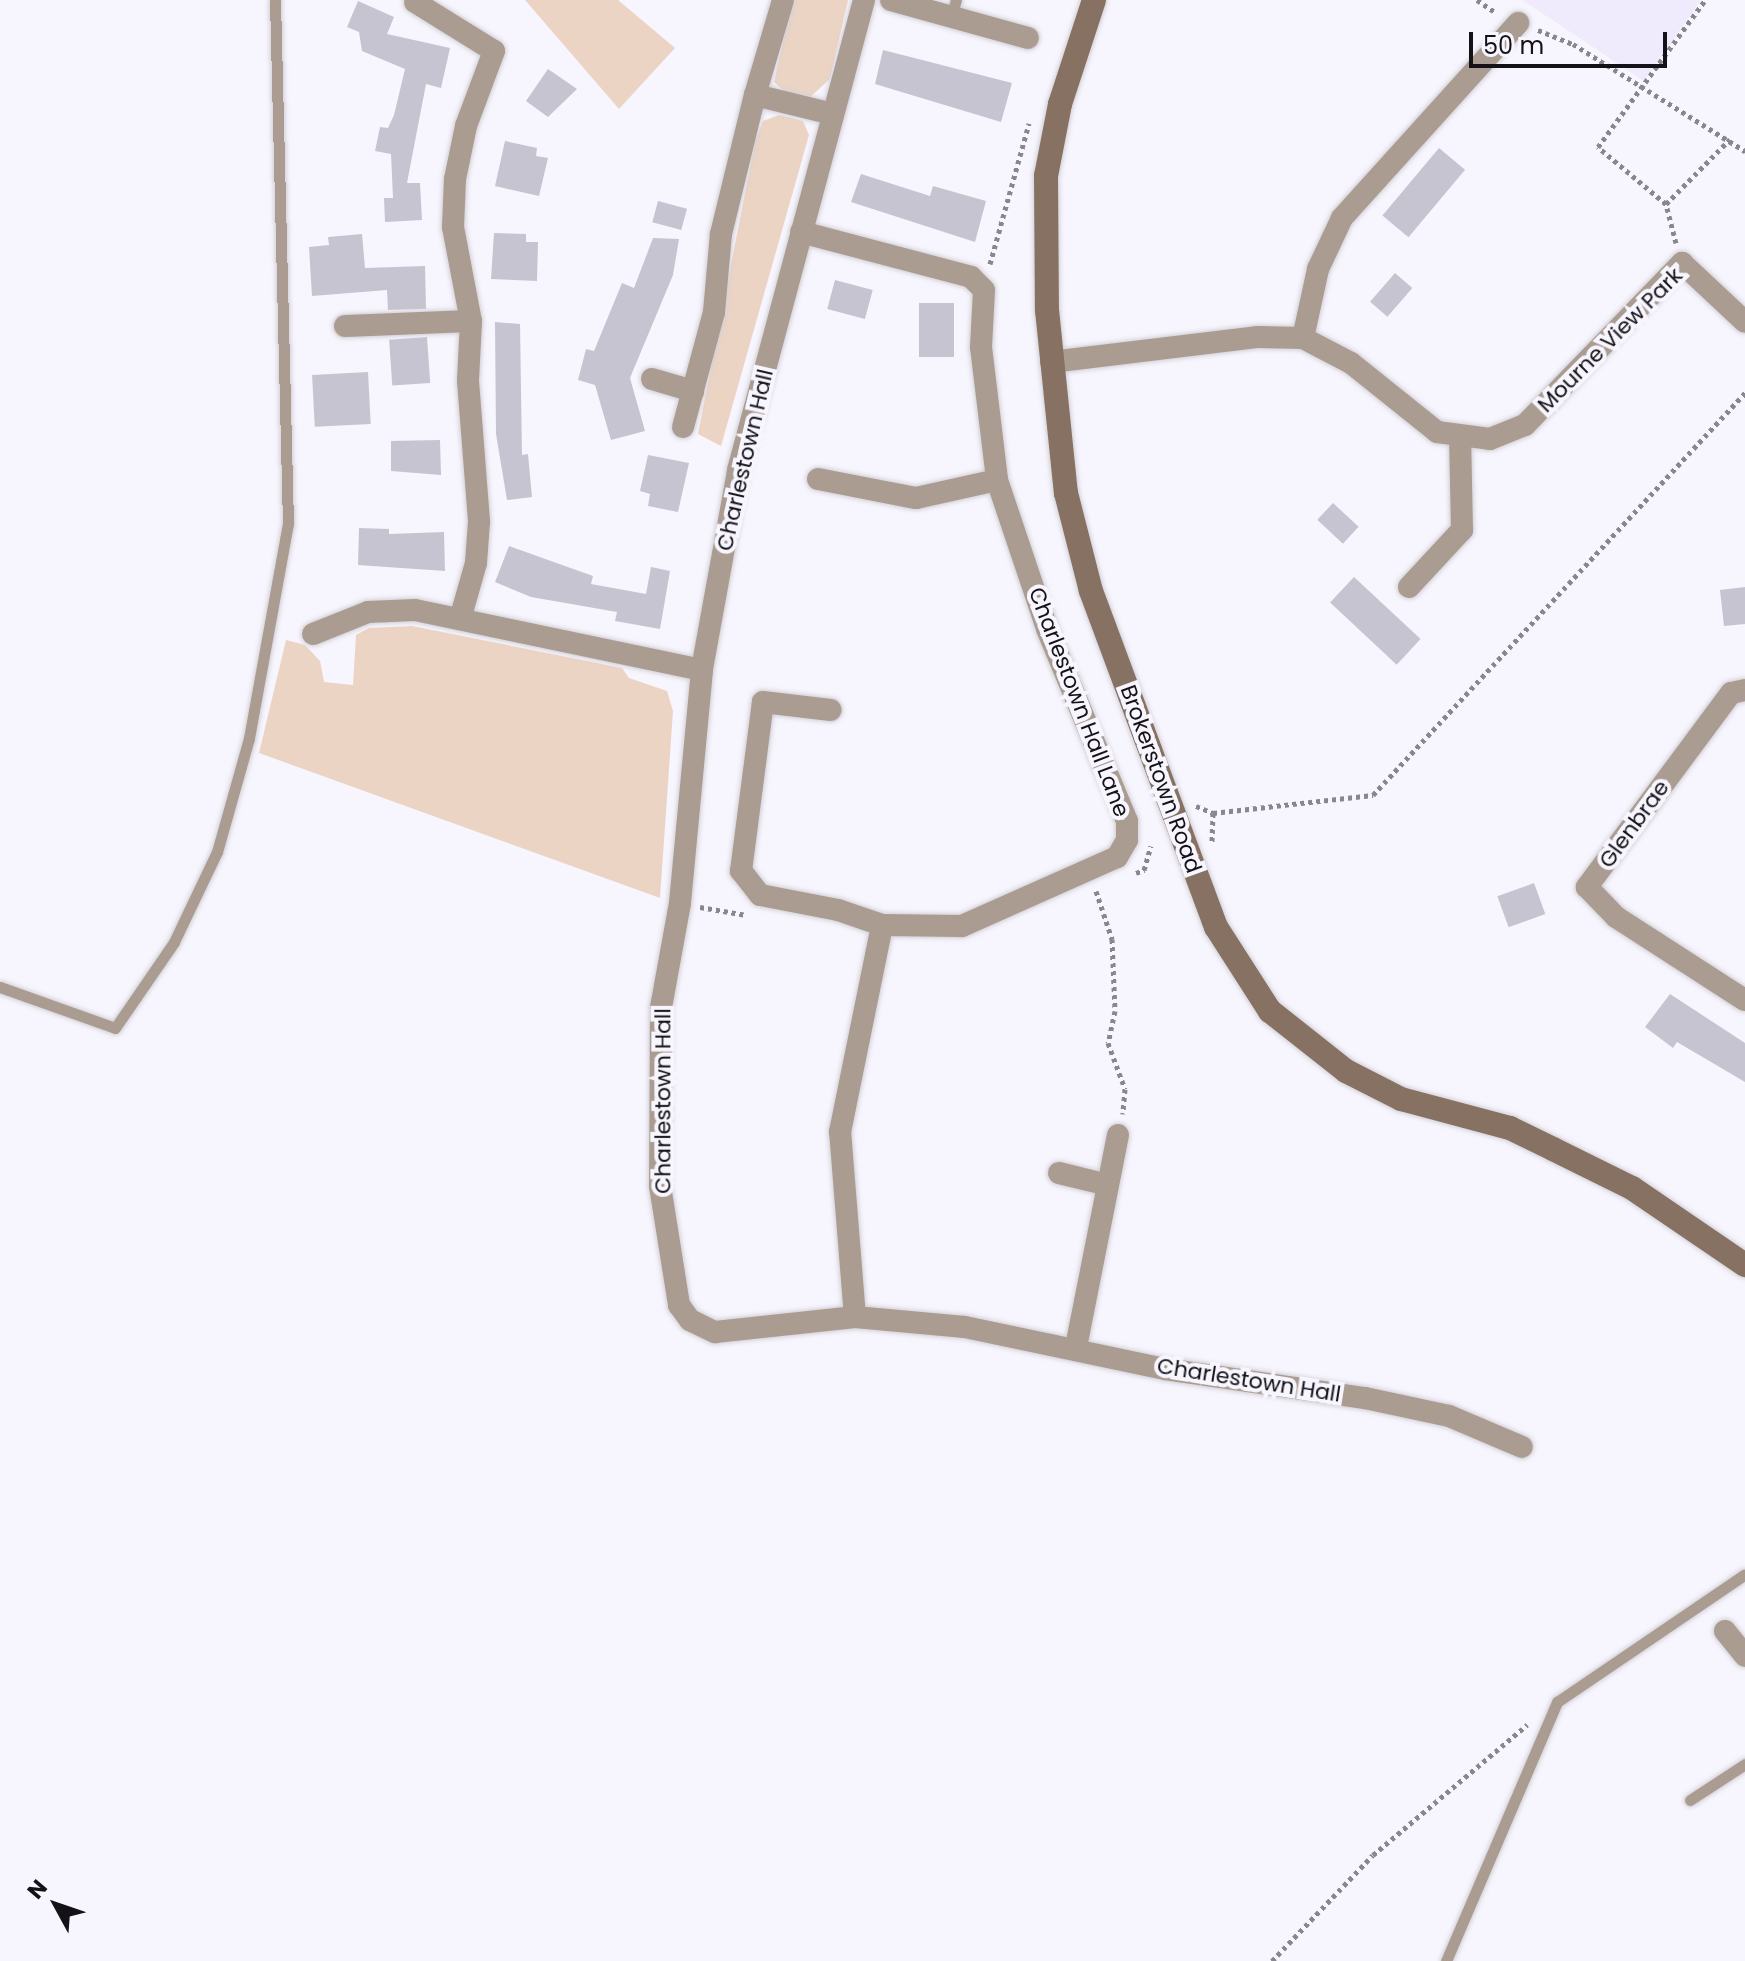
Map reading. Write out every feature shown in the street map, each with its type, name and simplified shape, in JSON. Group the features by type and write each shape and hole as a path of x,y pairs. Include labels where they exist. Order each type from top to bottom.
{"street":[{"path":"683,427 755,95 783,0"},
{"name":"Charlestown Hall","path":"864,0 738,471 702,670 680,903 661,1008 660,1186 679,1305 690,1320 715,1332 855,1317 965,1327 1076,1347 1165,1369 1365,1398 1449,1416 1522,1447"},
{"path":"891,0 954,8 1028,38"},
{"name":"Brokerstown Road","path":"1094,0 1060,104 1046,176 1051,362 1066,493 1086,576 1216,927 1243,977 1308,1046 1346,1071 1401,1099 1510,1128 1566,1155 1632,1188 1745,1265"},
{"path":"415,2 494,51 466,126 455,179 453,227 471,321 468,381 479,522 476,563 460,619"},
{"path":"1303,338 1318,269 1342,218 1518,23"},
{"path":"755,95 833,114"},
{"name":"Charlestown Hall Lane","path":"801,232 971,277 984,290 981,347 997,480 1047,629 1127,821 1127,840 1117,857 962,926 882,925 760,895 741,871 763,702 831,710"},
{"name":"Mourne View Park","path":"1051,362 1258,337 1303,338 1351,363 1437,432 1460,438 1490,439 1525,425 1682,263 1745,322"},
{"path":"345,326 471,321"},
{"path":"652,379 693,391"},
{"path":"1409,587 1462,530 1460,438"},
{"path":"818,479 916,498 997,480"},
{"path":"313,634 368,612 415,610 702,670"},
{"name":"Glenbrae","path":"1745,690 1731,693 1587,887 1616,917 1745,1000"},
{"path":"855,1317 840,1132 882,925"},
{"path":"1076,1347 1118,1135"},
{"path":"1059,1173 1108,1185"},
{"path":"1725,1631 1745,1656"}],"lane":[{"path":"0,987 115,1028 174,942 211,865 245,752 288,524 275,0"},
{"path":"1446,1961 1557,1702 1745,1574"},
{"path":"1690,1800 1745,1764"}],"path":[{"path":"1477,0 1518,23 1573,44 1745,151"},
{"path":"1682,263 1666,204 1598,147 1705,0"},
{"path":"1666,204 1730,139"},
{"path":"1213,813 1373,795 1745,393"},
{"path":"1132,875 1144,870 1150,839"},
{"path":"1083,897 1108,886"},
{"path":"1096,891 1112,939 1115,1011 1108,1043 1125,1089 1118,1135"},
{"path":"680,903 757,918"},
{"path":"1272,1961 1447,1787 1557,1702"}],"shaded area":[{"path":"525,0 618,0 675,48 619,109"},
{"path":"792,0 848,0 830,79 809,98 786,93 774,82"},
{"path":"1522,0 1701,0 1644,81"},
{"path":"779,115 803,121 809,135 721,446 698,434 755,142 763,121"},
{"path":"412,626 622,668 629,678 667,691 673,711 660,898 259,753 286,640 305,645 320,661 324,682 353,685 356,635 369,628"}],"building":[{"path":"358,1 394,17 387,34 450,48 441,88 426,84 407,183 420,183 422,220 385,222 384,198 393,198 391,154 375,151 380,127 388,128 394,115 405,69 362,51 359,32 347,27"},
{"path":"883,50 1012,83 1001,122 875,84"},
{"path":"548,69 577,89 548,117 526,101"},
{"path":"505,141 537,148 536,156 548,158 539,196 495,186"},
{"path":"1439,148 1465,170 1408,237 1382,215"},
{"path":"861,174 930,196 933,186 986,201 975,242 851,202"},
{"path":"658,201 687,209 681,230 652,222"},
{"path":"494,233 526,234 526,242 538,242 537,281 491,279"},
{"path":"362,234 365,268 425,266 426,309 388,310 387,290 312,296 309,247 329,245 328,237"},
{"path":"653,238 679,239 673,275 630,378 645,431 611,440 595,385 578,380 586,349 594,351 622,283 634,288"},
{"path":"1395,273 1412,288 1387,317 1370,302"},
{"path":"835,280 873,290 865,319 827,309"},
{"path":"919,303 954,303 954,357 919,357"},
{"path":"495,322 520,324 522,455 528,454 532,497 507,500 496,434"},
{"path":"427,337 430,383 392,386 389,340"},
{"path":"368,372 371,424 315,427 312,375"},
{"path":"440,440 441,475 391,471 391,441"},
{"path":"648,455 689,463 678,512 648,506 650,494 640,491"},
{"path":"1333,503 1359,527 1343,544 1317,520"},
{"path":"359,528 389,529 389,534 444,532 445,571 358,565"},
{"path":"509,546 593,576 591,584 646,594 651,567 670,571 660,629 615,621 617,612 531,597 495,582"},
{"path":"1354,577 1421,639 1397,665 1330,603"},
{"path":"1745,587 1745,624 1724,626 1720,590"},
{"path":"1534,883 1545,914 1509,927 1497,896"},
{"path":"1670,994 1745,1043 1745,1082 1677,1042 1673,1048 1645,1027"}]}
